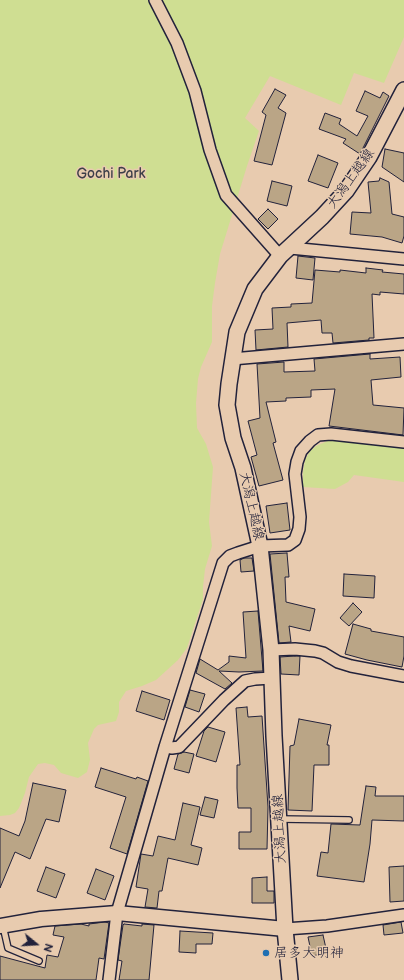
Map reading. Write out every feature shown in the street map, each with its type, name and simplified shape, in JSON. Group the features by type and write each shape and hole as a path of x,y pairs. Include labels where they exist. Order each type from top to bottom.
{"main road":[{"name":"大潟上越線","path":"290,980 285,929 280,819 274,736 271,650 260,546 243,468 233,438 227,405 232,359 236,332 255,289 285,252 337,202 358,175 382,135 404,90"}],"street":[{"path":"155,0 177,43 195,91 210,150 226,196 285,252 404,259"},
{"path":"232,359 404,344"},
{"path":"109,980 117,913 165,747 224,563 230,556 260,546 288,545 295,540 299,529 300,517 295,474 297,462 301,451 318,435 331,434 404,442"},
{"path":"271,650 295,648 315,651 323,653 338,662 351,666 404,676"},
{"path":"165,747 172,748 179,746 224,700 246,681 255,678 272,678"},
{"path":"2,926 41,919 117,913 285,929 327,926 404,914"}],"lane":[{"path":"280,819 349,820"},
{"path":"2,926 8,948 39,961"}],"green space":[{"name":"Gochi Park","path":"0,0 404,0 404,37 384,83 354,73 341,105 270,76 245,118 259,131 220,254 212,306 212,342 201,367 198,379 196,403 197,428 206,444 213,467 209,522 212,546 205,569 203,599 187,648 178,660 156,680 126,691 119,702 119,712 116,721 98,725 94,729 88,743 90,760 87,772 78,778 61,773 54,765 45,763 38,764 29,777 19,808 15,813 0,816"},
{"path":"330,440 404,448 404,482 354,475 348,482 335,489 303,487 305,460 310,451 316,446"}],"building":[{"path":"275,89 286,95 278,108 286,113 272,165 254,161 266,115 262,112"},
{"path":"365,91 380,98 383,92 389,96 360,154 343,143 346,139 319,129 325,113 341,119 339,124 357,136 368,116 356,111"},
{"path":"385,149 404,153 404,182 382,167"},
{"path":"318,155 338,163 328,188 308,181"},
{"path":"380,178 389,182 392,214 404,217 404,236 402,243 382,237 350,234 352,212 371,213 368,182 379,181"},
{"path":"272,181 292,186 287,206 267,201"},
{"path":"268,209 278,219 268,229 258,219"},
{"path":"298,256 315,258 313,280 296,278"},
{"path":"366,268 383,270 382,272 404,274 404,294 380,292 380,295 372,294 374,338 369,338 369,340 333,343 332,333 322,333 321,320 287,323 288,347 256,350 255,330 273,329 272,308 291,307 291,304 312,303 315,270 340,272 340,270 366,273"},
{"path":"370,354 370,359 400,357 401,377 371,380 373,405 404,408 403,435 329,426 335,389 311,390 311,397 286,398 286,401 266,402 276,442 273,443 283,480 259,486 251,457 257,455 248,421 260,418 257,364 284,362 284,372 315,371 314,359"},
{"path":"287,503 290,530 270,533 266,506"},
{"path":"287,553 289,577 285,577 286,602 315,609 310,631 289,626 291,642 279,643 270,554"},
{"path":"244,558 252,558 254,571 241,572 240,560"},
{"path":"344,574 375,576 374,598 343,596"},
{"path":"353,603 362,612 349,626 340,618"},
{"path":"258,611 263,671 219,671 232,683 225,689 196,673 200,659 218,670 229,662 229,656 246,658 243,612"},
{"path":"353,624 371,629 371,631 404,637 404,656 402,667 345,654"},
{"path":"300,656 299,675 281,674 280,657"},
{"path":"190,690 205,694 199,712 185,707"},
{"path":"142,691 170,700 164,720 136,711"},
{"path":"247,707 248,717 262,716 268,807 267,849 239,849 239,832 251,832 251,808 238,808 237,788 237,765 240,765 236,708"},
{"path":"299,719 331,725 327,745 329,745 329,765 314,765 312,811 288,810 290,746 294,745"},
{"path":"208,727 225,732 216,762 196,756 204,731"},
{"path":"184,752 194,754 189,773 174,769 178,754"},
{"path":"101,768 136,779 137,777 148,781 127,854 110,848 126,797 95,787"},
{"path":"33,783 66,790 59,822 46,819 30,859 15,852 0,888 0,828 19,836 25,821"},
{"path":"366,786 376,787 375,796 404,796 404,821 372,820 364,882 317,876 321,852 328,853 331,824 360,825"},
{"path":"205,797 218,800 214,818 200,815"},
{"path":"183,803 200,807 191,845 202,848 198,865 168,858 162,891 159,891 157,908 145,907 148,889 136,887 141,854 153,856 158,836 175,840"},
{"path":"404,866 404,901 390,902 389,867"},
{"path":"46,867 65,874 56,898 37,891"},
{"path":"96,869 114,876 105,900 87,893"},
{"path":"267,877 267,891 274,891 274,903 252,903 252,878"},
{"path":"401,922 403,933 384,935 383,925"},
{"path":"109,923 104,959 99,958 96,980 0,980 0,956 45,968 47,955 58,957 64,937 53,935 55,926 81,924 89,926 89,924"},
{"path":"124,924 142,926 142,924 154,925 149,980 119,980 122,961 118,960"},
{"path":"180,931 213,933 212,944 196,944 196,953 179,952"},
{"path":"323,935 327,953 312,956 308,937"}],"place":[{"name":"居多大明神","path":"266,953"}]}
